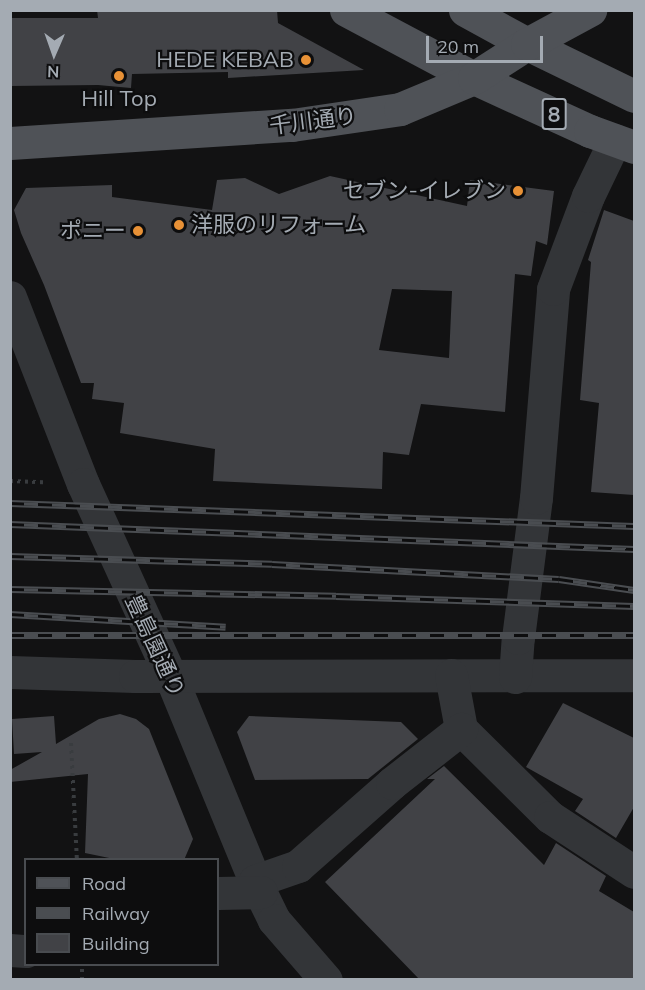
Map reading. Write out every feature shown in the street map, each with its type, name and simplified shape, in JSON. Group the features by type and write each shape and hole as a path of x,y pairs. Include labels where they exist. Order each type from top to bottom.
{"main road":[{"name":"8","path":"346,10 474,78 590,131 625,143"},
{"name":"8","path":"465,10 527,44 634,96"},
{"name":"千川通り","path":"10,143 292,125 400,109 474,78 527,44 590,10"}],"street":[{"path":"515,677 536,498 553,289 588,196 625,143"},
{"name":"豊島園通り","path":"10,297 118,565 170,675 258,886 274,920 326,980"},
{"path":"10,370 48,393"},
{"path":"10,672 515,677 634,675"},
{"path":"451,675 461,729 550,817 634,872"},
{"path":"219,893 258,886 298,866 392,783 461,729"}],"path":[{"path":"10,481 45,482"},
{"path":"71,743 77,858"}],"building":[{"path":"97,10 277,10 278,23 364,70 228,78 228,72 132,74 131,88 98,85 10,86 10,18 98,18"},
{"path":"330,176 467,206 470,180 554,191 547,245 536,241 531,276 515,274 505,412 421,404 409,455 383,452 382,489 213,481 215,449 120,433 124,403 92,399 94,383 81,383 44,285 21,233 14,210 26,188 112,185 112,197 212,210 217,180 245,178 279,194","holes":["392,289 452,291 449,358 379,350"]},
{"path":"604,210 634,221 634,495 591,492 599,403 580,400 591,262 588,260"},
{"path":"563,703 634,738 634,807 616,838 575,811 583,799 526,767"},
{"path":"120,714 136,719 149,729 193,839 185,858 109,858 85,853 88,774 10,782 10,770 42,752 14,754 12,719 54,716 56,744 99,719"},
{"path":"249,716 401,722 418,739 368,779 255,780 237,732"},
{"path":"444,766 544,865 556,843 606,876 599,891 634,912 634,980 420,980 325,882 435,779 427,779"}],"railway":[{"path":"10,503 634,526"},
{"path":"10,524 634,549"},
{"path":"10,556 272,564 559,579 634,590"},
{"path":"10,589 336,596 634,606"},
{"path":"10,614 226,627"},
{"path":"10,635 634,635"}],"place":[{"name":"HEDE KEBAB","path":"306,60"},
{"name":"Hill Top","path":"119,76"},
{"name":"セブン-イレブン","path":"518,191"},
{"name":"洋服のリフォーム","path":"179,225"},
{"name":"ポニー","path":"138,231"}]}
